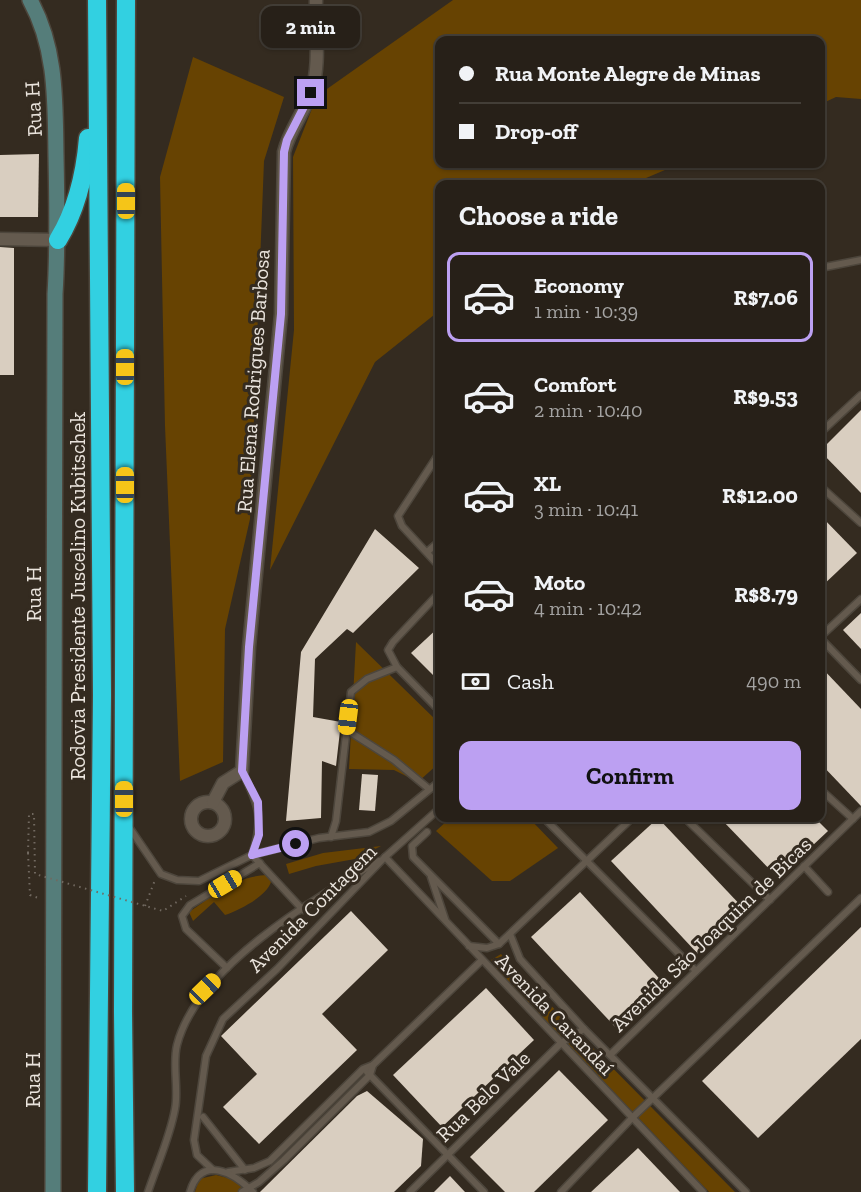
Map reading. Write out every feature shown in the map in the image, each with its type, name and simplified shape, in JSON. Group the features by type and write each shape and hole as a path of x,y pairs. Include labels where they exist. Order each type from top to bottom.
{"highway":[{"name":"Rodovia Presidente Juscelino Kubitschek","path":"97,0 102,695 97,1192"},
{"path":"125,1192 126,0"},
{"path":"126,59 138,0"},
{"path":"58,240 69,222 83,176 97,62"}],"main road":[{"name":"Rua H","path":"30,0 44,29 53,78 58,240 55,294 53,1192"}],"street":[{"name":"Rua Elena Rodrigues Barbosa","path":"242,771 249,647 281,314 284,152 287,140 311,93 315,75 316,0"},
{"path":"0,239 58,240"},
{"path":"213,802 223,783 242,771"}],"lane":[{"path":"825,267 861,260"},
{"path":"825,428 861,395"},
{"path":"435,460 398,516 402,526 435,561"},
{"path":"825,491 861,523"},
{"path":"427,552 435,545"},
{"path":"435,597 388,650 397,666 435,706"},
{"path":"825,633 861,599"},
{"path":"825,643 861,680"},
{"name":"Avenida Contagem","path":"331,837 336,821 351,692 367,679 397,666"},
{"path":"347,730 394,760 429,789"},
{"path":"242,771 258,802 259,835 252,855"},
{"path":"124,819 161,874 177,880 199,881 252,855 331,837 369,832 384,825 435,785"},
{"path":"825,794 852,819"},
{"name":"Avenida São Joaquim de Bicas","path":"610,1055 861,811"},
{"name":"Avenida Contagem","path":"213,1170 197,1155 194,1140 206,1056 211,1040 223,1019 277,969 385,857 435,812"},
{"path":"548,822 696,971"},
{"path":"469,946 487,948 499,944 628,822"},
{"path":"689,822 770,900"},
{"name":"Avenida Carandaí","path":"427,832 410,851 413,857 499,944"},
{"path":"252,855 303,910"},
{"path":"148,1192 175,1109 177,1047 188,1017 205,989 250,946 385,857"},
{"name":"Avenida Carandaí","path":"385,857 703,1192"},
{"path":"227,968 186,929 182,916 190,905 260,864"},
{"path":"804,866 828,892"},
{"path":"429,874 446,921"},
{"path":"561,1192 632,1118 861,898"},
{"name":"Avenida Carandaí","path":"510,934 520,959 584,1029 746,1192"},
{"path":"190,1192 199,1175 213,1170 228,1172 245,1170 263,1165 279,1153 363,1069 373,1065 482,960"},
{"name":"Rua Belo Vale","path":"410,1192 561,1043 584,1029"},
{"path":"242,1192 251,1190 284,1160 370,1075 373,1065"},
{"path":"363,1069 484,1192"},
{"path":"203,1117 245,1170"},
{"path":"228,1172 240,1179 251,1190"}],"path":[{"path":"53,903 30,895 29,814 34,814 35,874 163,910 186,896"},
{"path":"145,906 152,883"}],"shaded area":[{"path":"453,0 861,0 861,99 836,97 825,102 825,36 435,36 435,168 670,168 641,180 435,180 435,314 375,362 270,570 294,330 293,157 317,96"},
{"path":"193,57 284,97 264,161 250,519 225,629 223,762 180,781 165,426 160,177"},
{"path":"356,642 435,719 435,767 418,782 394,770 349,769"},
{"path":"446,822 533,822 558,848 510,881 492,881 436,831"},
{"path":"381,846 355,859 316,866 289,874 286,864 323,853"},
{"path":"267,875 271,882 268,888 251,902 225,915 214,902 193,921 189,912 216,893 245,879"},
{"path":"501,954 735,1192 709,1192 494,966 491,960"},
{"path":"216,1175 236,1180 247,1192 195,1192 199,1179"}],"building":[{"path":"39,154 38,217 0,217 0,155"},
{"path":"0,247 14,248 14,375 0,375"},
{"path":"861,410 861,493 825,456 825,446"},
{"path":"825,520 857,553 825,583"},
{"path":"375,529 419,568 353,633 347,629 315,659 313,717 341,722 336,766 322,761 321,818 286,821 301,652"},
{"path":"861,613 861,649 843,630"},
{"path":"435,631 435,677 411,653"},
{"path":"825,671 861,709 861,806 825,768"},
{"path":"362,774 378,775 375,811 359,810"},
{"path":"654,822 662,822 745,910 698,954 611,861"},
{"path":"724,822 819,822 828,831 778,878"},
{"path":"580,892 667,987 619,1031 531,937"},
{"path":"351,911 388,950 322,1014 357,1050 259,1144 223,1107 257,1074 221,1036"},
{"path":"861,927 861,1039 758,1138 702,1081"},
{"path":"486,988 534,1040 442,1127 393,1075"},
{"path":"559,1070 608,1120 534,1192 505,1192 470,1157"},
{"path":"367,1091 423,1139 421,1166 394,1192 260,1192 357,1096"},
{"path":"638,1148 680,1192 591,1192"},
{"path":"450,1176 465,1192 434,1192"}],"route":[{"path":"296,844 252,855 259,835 258,802 242,771 249,647 254,617 281,314 284,152 287,140 311,93"}]}
